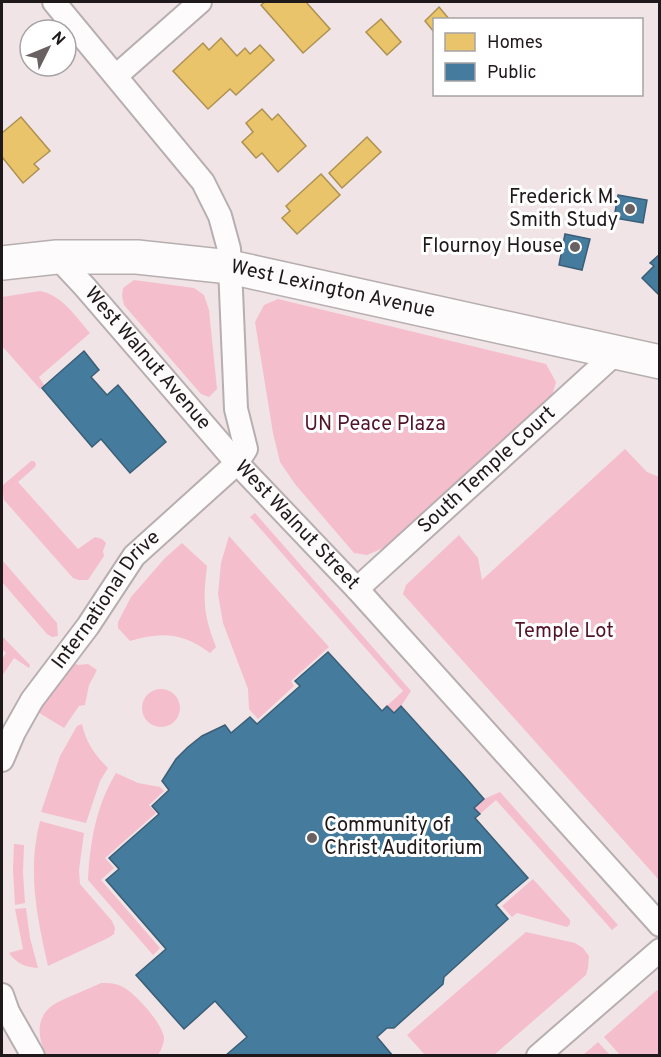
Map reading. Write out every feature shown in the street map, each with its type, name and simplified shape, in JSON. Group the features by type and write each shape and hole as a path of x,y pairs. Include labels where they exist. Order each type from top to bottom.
{"main road":[{"name":"West Lexington Avenue","path":"2,263 57,257 138,256 230,267 660,362"}],"street":[{"name":"West Walnut Street","path":"54,2 203,182 220,216 229,249 236,409 246,449 237,463 357,589 660,925"},
{"path":"116,76 200,2"},
{"name":"West Walnut Avenue","path":"57,257 237,463"},
{"name":"South Temple Court","path":"357,589 617,352"},
{"name":"International Drive","path":"2,760 32,700 88,626 134,556 237,463"},
{"path":"538,1056 660,950"},
{"path":"4,1007 33,1056"}],"green space":[{"path":"134,280 194,288 204,295 209,310 217,389 209,397 201,394 124,305 123,288"},
{"path":"40,291 62,302 90,333 39,377 44,385 40,389 2,346 2,297"},
{"name":"UN Peace Plaza","path":"278,299 546,364 556,382 551,399 388,546 367,555 354,553 295,484 280,462 255,322 264,305"},
{"name":"Temple Lot","path":"625,449 647,472 659,477 659,880 403,594 406,585 459,535 478,558 482,580"},
{"path":"31,461 36,464 35,467 18,482 78,549 95,537 106,543 104,556 88,580 73,578 4,500 2,486"},
{"path":"255,513 411,691 394,713 387,706 403,691 250,517"},
{"path":"229,536 329,647 291,681 294,686 258,719 249,709 248,689 223,623 218,594 221,563"},
{"path":"182,543 207,566 205,607 216,647 210,653 191,641 172,636 152,636 130,641 118,628 118,622 131,597 165,558"},
{"path":"2,560 57,623 58,636 52,637 47,634 2,582"},
{"path":"2,636 30,665 29,668 14,658 2,676 2,659 6,653 2,649"},
{"path":"73,662 78,665 88,664 97,670 89,685 85,705 79,706 64,728 36,711"},
{"path":"161,689 174,695 180,708 174,721 161,727 148,721 142,708 148,695"},
{"path":"82,724 92,748 108,768 100,781 86,823 41,812 60,756 77,726"},
{"path":"116,773 138,783 160,787 164,791 149,805 156,813 105,858 114,868 101,880 160,948 153,955 88,880 95,825 103,798"},
{"path":"500,792 618,925 612,930 496,800 480,814 474,808 484,799"},
{"path":"40,821 84,833 79,870 80,884 112,921 115,928 114,934 108,938 48,966 37,912 34,876 34,858"},
{"path":"14,844 24,845 25,903 15,905 13,870"},
{"path":"533,879 570,920 567,927 517,913 512,917 502,906"},
{"path":"26,908 30,938 38,968 22,964 9,953 23,949 15,909"},
{"path":"526,932 575,943 583,948 589,956 586,975 494,1055 425,1055 407,1035"},
{"path":"101,983 123,987 148,1010 159,1025 164,1038 158,1055 48,1056 40,1036 41,1022 47,1010"},
{"path":"657,990 660,993 659,1055 620,1055 604,1037"},
{"path":"598,1042 610,1055 583,1055"}],"building: Homes":[{"path":"265,2 306,2 330,29 303,53 261,5"},
{"path":"439,7 448,18 433,18 433,31 425,21"},
{"path":"381,19 401,42 387,55 366,32"},
{"path":"221,38 237,56 245,48 250,54 260,45 274,60 236,95 230,89 208,109 173,71 203,43 209,50"},
{"path":"262,109 272,120 278,114 306,146 278,172 262,153 256,158 242,142 253,132 246,123"},
{"path":"21,117 50,151 34,164 39,169 23,183 2,157 2,133"},
{"path":"367,137 381,152 342,188 329,173"},
{"path":"321,174 340,195 297,234 282,218 290,211 286,206"}],"building: Public":[{"name":"Frederick M. Smith Study","path":"618,195 647,200 643,223 614,218"},
{"name":"Flournoy House","path":"565,234 590,239 582,270 559,265"},
{"path":"660,254 660,296 642,278 654,266 650,263"},
{"path":"84,351 99,370 91,377 107,395 118,385 166,442 130,473 101,439 92,447 42,388"},
{"name":"Community of Christ Auditorium","path":"328,652 382,711 387,706 394,713 401,706 465,777 484,799 474,808 480,814 475,818 528,878 496,905 508,919 444,977 443,984 394,1028 387,1028 377,1037 393,1056 225,1056 247,1037 215,1001 184,1029 136,975 166,949 106,880 119,869 109,858 159,814 152,806 169,790 162,781 176,759 188,747 202,736 225,725 231,733 250,717 257,724 300,686 295,681"}],"place":[{"name":"Frederick M. Smith Study","path":"630,209"},
{"name":"Flournoy House","path":"575,247"},
{"name":"Community of Christ Auditorium","path":"312,838"}]}
